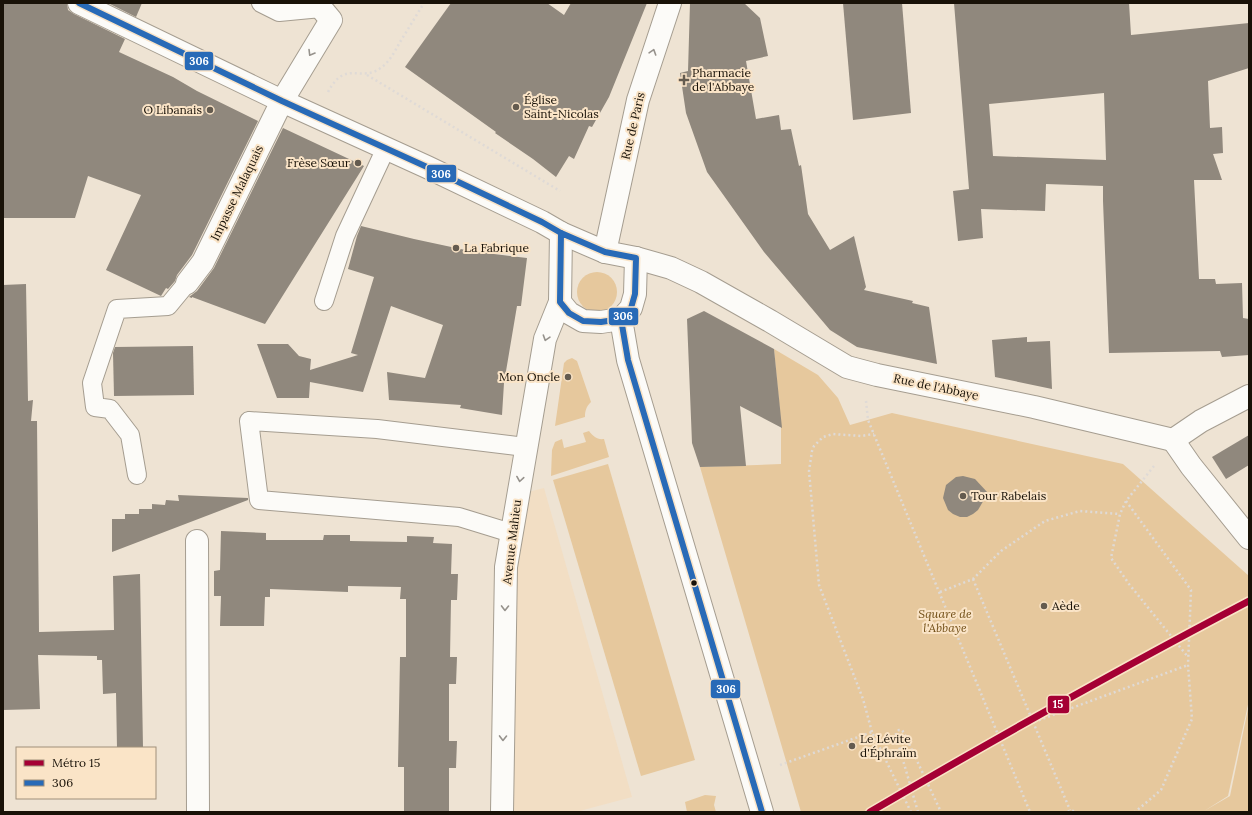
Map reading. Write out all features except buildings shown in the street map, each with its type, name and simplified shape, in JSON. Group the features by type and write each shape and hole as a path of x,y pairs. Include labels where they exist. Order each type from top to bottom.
{"street":[{"name":"Rue de l'Abbaye","path":"79,3 282,101 386,148 605,252 636,258 671,268 701,282 847,367 1034,407 1173,440"},
{"name":"Rue de Paris","path":"605,252 641,89 670,3"},
{"name":"Impasse Malaquais","path":"187,283 203,262 282,101 324,10"},
{"name":"Avenue Mahieu","path":"502,812 506,567 525,447 545,340 560,302 562,232"},
{"path":"560,302 569,313 583,321 601,322 621,319 631,308 635,294 636,258"},
{"path":"621,319 628,360 762,812"},
{"path":"1249,396 1201,421 1173,440 1191,466 1249,538"},
{"path":"197,541 198,812"}],"lane":[{"path":"261,3 279,12 324,10"},
{"path":"324,301 345,236 386,148"},
{"path":"137,475 130,435 110,408 95,407 92,384 117,309 168,306 187,283"},
{"path":"512,533 459,517 259,500 250,422 377,429 525,447"}],"path":[{"path":"367,74 382,68 392,56 424,3"},
{"path":"327,95 334,82 344,75 354,72 367,74 560,191"},
{"path":"865,399 868,420 1030,812"},
{"path":"874,434 860,436 832,434 823,437 814,446 812,451 809,471 819,585 864,699 872,732 911,812"},
{"path":"1154,466 1126,501 1120,514 1111,558 1129,584 1188,657"},
{"path":"1126,501 1191,590 1188,665 1192,719 1161,790 1135,812"},
{"path":"939,592 973,579 1001,551 1045,521 1080,511 1120,514"},
{"path":"973,579 1034,722 1069,811 1077,812"},
{"path":"1034,722 1188,665"},
{"path":"918,812 896,736 896,732 899,730 902,730 904,733 941,812"},
{"path":"780,765 872,732"}],"shaded area":[{"path":"544,488 632,797 576,812 509,812 514,583 528,492"}],"green space":[{"path":"601,272 608,275 614,281 617,292 616,300 608,309 601,312 593,312 586,309 578,300 577,288 580,281 589,273"},
{"name":"Square de l'Abbaye","path":"774,349 818,375 838,398 850,425 892,413 1123,464 1249,576 1249,700 1228,796 1204,811 1230,796 1249,704 1249,812 801,812 700,467 781,464 781,424"},
{"path":"572,358 577,361 591,402 586,409 585,417 555,426 564,363"},
{"path":"589,431 595,437 604,439 609,457 551,476 552,450 555,442 562,439 564,448 586,442 583,433"},
{"path":"608,464 695,760 641,776 553,480"},
{"path":"705,795 716,796 714,805 716,812 687,812 685,802"}],"metro line":[{"name":"15","path":"870,812 1058,704 1249,601"}],"transit line":[{"name":"306","path":"79,3 282,101 427,167 542,222 561,233"},
{"name":"306","path":"561,233 605,252 636,258 635,294 631,308 621,319 601,322 583,321 569,313 560,302 561,233"},
{"name":"306","path":"621,319 628,360 762,812"}],"place":[{"name":"Pharmacie de l'Abbaye","path":"684,80"},
{"name":"Église Saint-Nicolas","path":"516,107"},
{"name":"O Libanais","path":"210,110"},
{"name":"Frèse Sœur","path":"358,163"},
{"name":"La Fabrique","path":"456,248"},
{"name":"Mon Oncle","path":"568,377"},
{"name":"Tour Rabelais","path":"963,496"},
{"name":"Aède","path":"1044,606"},
{"name":"Le Lévite d'Éphraïm","path":"852,746"}]}
